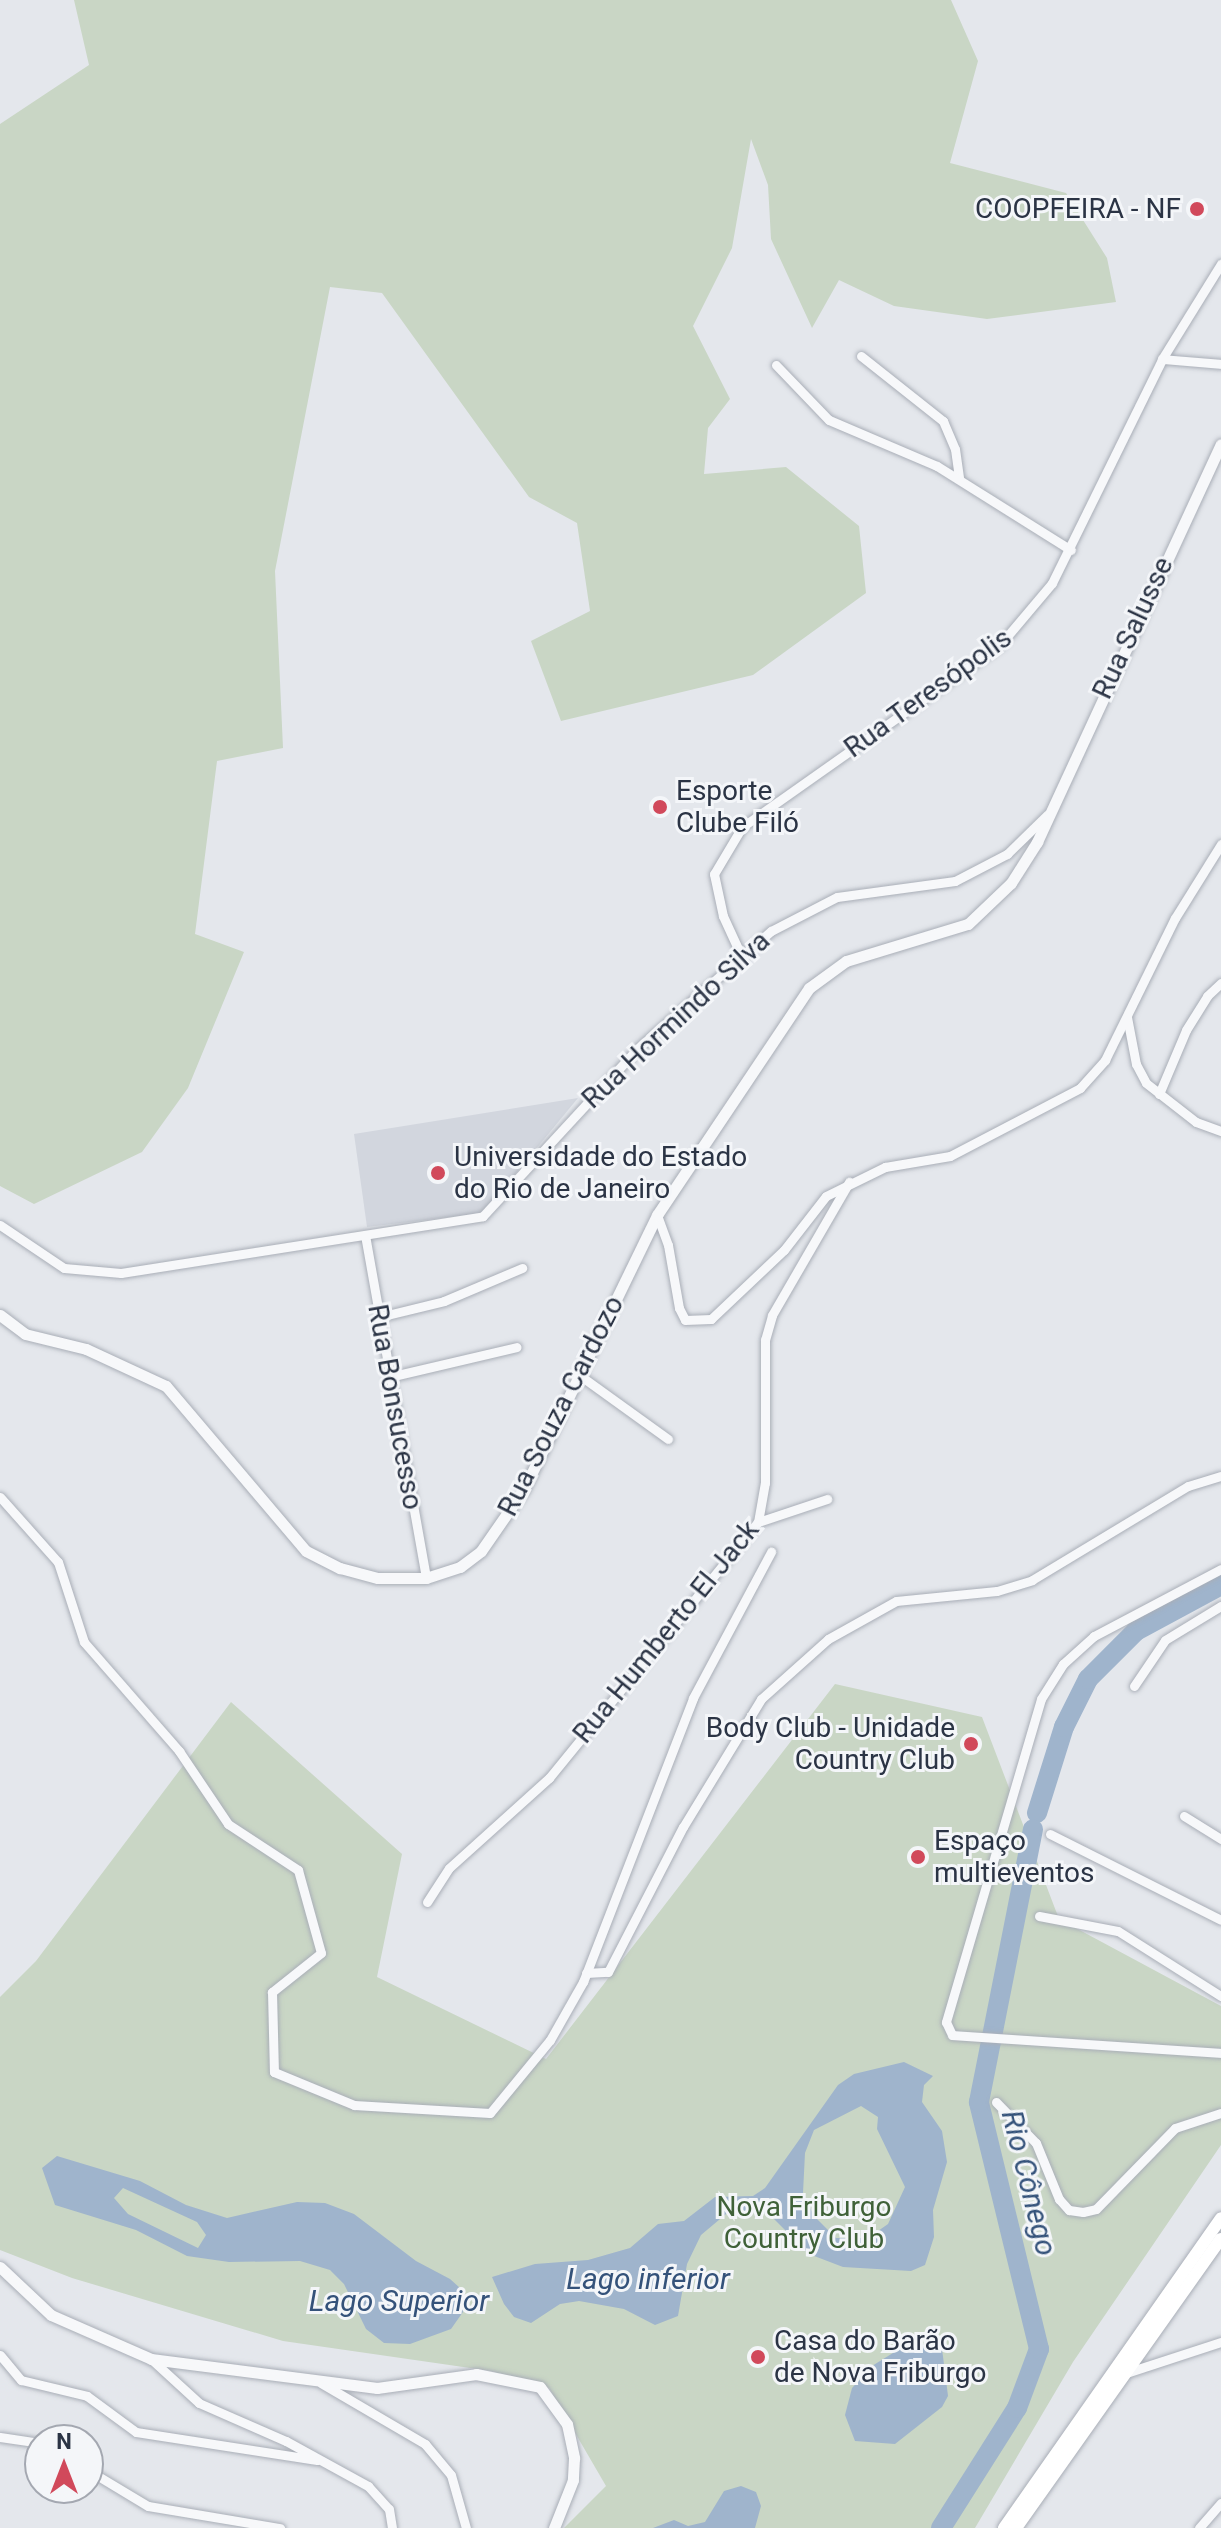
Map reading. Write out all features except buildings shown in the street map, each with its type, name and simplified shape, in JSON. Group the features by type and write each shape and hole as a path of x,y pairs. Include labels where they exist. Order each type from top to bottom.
{"main road":[{"path":"1004,2528 1107,2376 1221,2218"},
{"path":"1016,2528 1221,2239"}],"street":[{"name":"Rua Teresópolis","path":"740,953 723,916 714,874 742,827 999,646 1031,613 1071,550 1162,359 1221,264"},
{"path":"861,356 943,421 955,449 959,478"},
{"path":"1162,359 1221,364"},
{"path":"776,365 829,420 959,478 1071,550"},
{"name":"Rua Salusse","path":"1049,813 1221,444"},
{"name":"Rua Hormindo Silva","path":"0,1225 64,1268 87,1273 465,1221 496,1207 636,1050 740,953 804,911 837,897 955,881 1007,854 1049,813"},
{"name":"Rua Souza Cardozo","path":"0,1315 25,1334 97,1353 166,1386 306,1551 340,1568 378,1578 426,1578 460,1567 495,1534 582,1377 657,1215 809,988 846,961 948,933 986,912 1018,873 1049,813"},
{"path":"657,1215 668,1245 679,1308 685,1320 697,1323 711,1319 757,1278 826,1196 849,1182 885,1167 950,1156 1028,1119 1080,1088 1105,1060 1175,918 1221,844"},
{"path":"1159,1094 1186,1030 1207,996 1221,983"},
{"path":"1127,1017 1136,1064 1159,1094 1196,1122 1221,1131"},
{"name":"Rua Humberto El Jack","path":"427,1902 449,1868 549,1778 758,1522 765,1483 765,1340 772,1315 849,1182"},
{"name":"Rua Bonsucesso","path":"365,1235 426,1578"},
{"path":"379,1317 444,1301 522,1268"},
{"path":"389,1377 517,1347"},
{"path":"582,1377 668,1439"},
{"path":"586,1973 608,1972 683,1827 761,1699 828,1639 896,1601 997,1591 1032,1580 1188,1486 1221,1476"},
{"path":"0,1497 58,1562 84,1642 179,1751 228,1824 298,1870 321,1953 272,1992 274,2072 354,2105 490,2113 565,2019 586,1973 693,1698 771,1552"},
{"path":"758,1522 827,1499"},
{"path":"1221,1569 1094,1636 1063,1664 1041,1699 946,2022 952,2035 1221,2053"},
{"path":"1134,1686 1148,1658 1165,1640 1221,1606"},
{"path":"1184,1816 1221,1839"},
{"path":"1050,1834 1221,1920"},
{"path":"1039,1916 1118,1931 1221,1996"},
{"path":"996,2102 1036,2143 1059,2199 1069,2210 1083,2212 1096,2209 1175,2128 1221,2113"},
{"path":"0,2267 51,2315 151,2359 318,2381 396,2387 476,2374 540,2387 567,2424 574,2458 573,2480 554,2528"},
{"path":"1107,2376 1124,2374 1221,2342"},
{"path":"0,2355 21,2380 87,2396 136,2432 317,2460"},
{"path":"151,2359 199,2403 368,2486 389,2509 392,2528"},
{"path":"318,2381 425,2444 451,2475 466,2528"},
{"path":"0,2437 24,2441"},
{"path":"104,2480 148,2506 280,2528"},
{"path":"1199,2528 1221,2503"}],"shaded area":[{"name":"Universidade do Estado do Rio de Janeiro","path":"578,1098 483,1213 367,1227 354,1134"}],"green space":[{"path":"74,0 951,0 978,61 950,163 1066,193 1107,258 1116,302 987,319 894,306 839,280 812,328 771,239 768,185 751,139 732,248 693,326 730,399 708,428 704,474 786,467 859,526 866,593 753,675 561,721 531,641 590,611 577,523 529,497 382,293 330,287 275,571 283,748 217,761 195,934 244,952 188,1088 142,1152 34,1204 0,1186 0,124 89,65"},
{"name":"Nova Friburgo Country Club","path":"835,1684 982,1717 1059,1919 1221,2006 1221,2145 1073,2362 975,2528 564,2528 606,2486 549,2388 491,2371 283,2341 72,2278 0,2250 0,1997 36,1961 231,1702 402,1854 377,1977 546,2059"}],"water":[{"name":"Lago inferior","path":"904,2062 933,2076 924,2085 922,2102 942,2131 947,2162 933,2210 934,2237 925,2265 911,2271 843,2267 809,2254 769,2214 732,2209 701,2235 687,2264 678,2316 655,2325 624,2309 579,2301 560,2304 531,2323 514,2317 504,2304 492,2277 535,2264 588,2260 630,2248 658,2224 684,2221 715,2197 753,2196 765,2188 838,2085 854,2074","holes":["861,2106 878,2117 877,2129 905,2187 888,2224 868,2238 836,2238 814,2216 803,2193 805,2153 814,2130"]},
{"name":"Lago Superior","path":"57,2156 140,2181 186,2205 227,2218 297,2202 325,2203 354,2214 416,2261 450,2279 460,2288 463,2312 451,2329 410,2344 384,2343 366,2329 344,2284 330,2270 300,2261 229,2262 187,2256 136,2230 55,2205 42,2168","holes":["123,2188 197,2222 206,2235 198,2248 128,2214 114,2198"]},
{"path":"941,2341 948,2396 942,2407 895,2444 855,2441 845,2415 852,2388 872,2366 901,2348"},
{"path":"741,2486 756,2492 761,2506 755,2528 653,2528 674,2520 688,2526 705,2522 724,2491"}],"waterway":[{"name":"Rio Cônego","path":"1037,1813 1064,1727 1088,1679 1136,1631 1221,1585"},
{"name":"Rio Cônego","path":"941,2528 1017,2408 1039,2349 979,2102 1033,1829"}],"place":[{"name":"COOPFEIRA - NF","path":"1197,209"},
{"name":"Esporte Clube Filó","path":"660,807"},
{"name":"Universidade do Estado do Rio de Janeiro","path":"438,1173"},
{"name":"Body Club - Unidade Country Club","path":"971,1744"},
{"name":"Espaço multieventos","path":"918,1857"},
{"name":"Casa do Barão de Nova Friburgo","path":"758,2357"}]}
